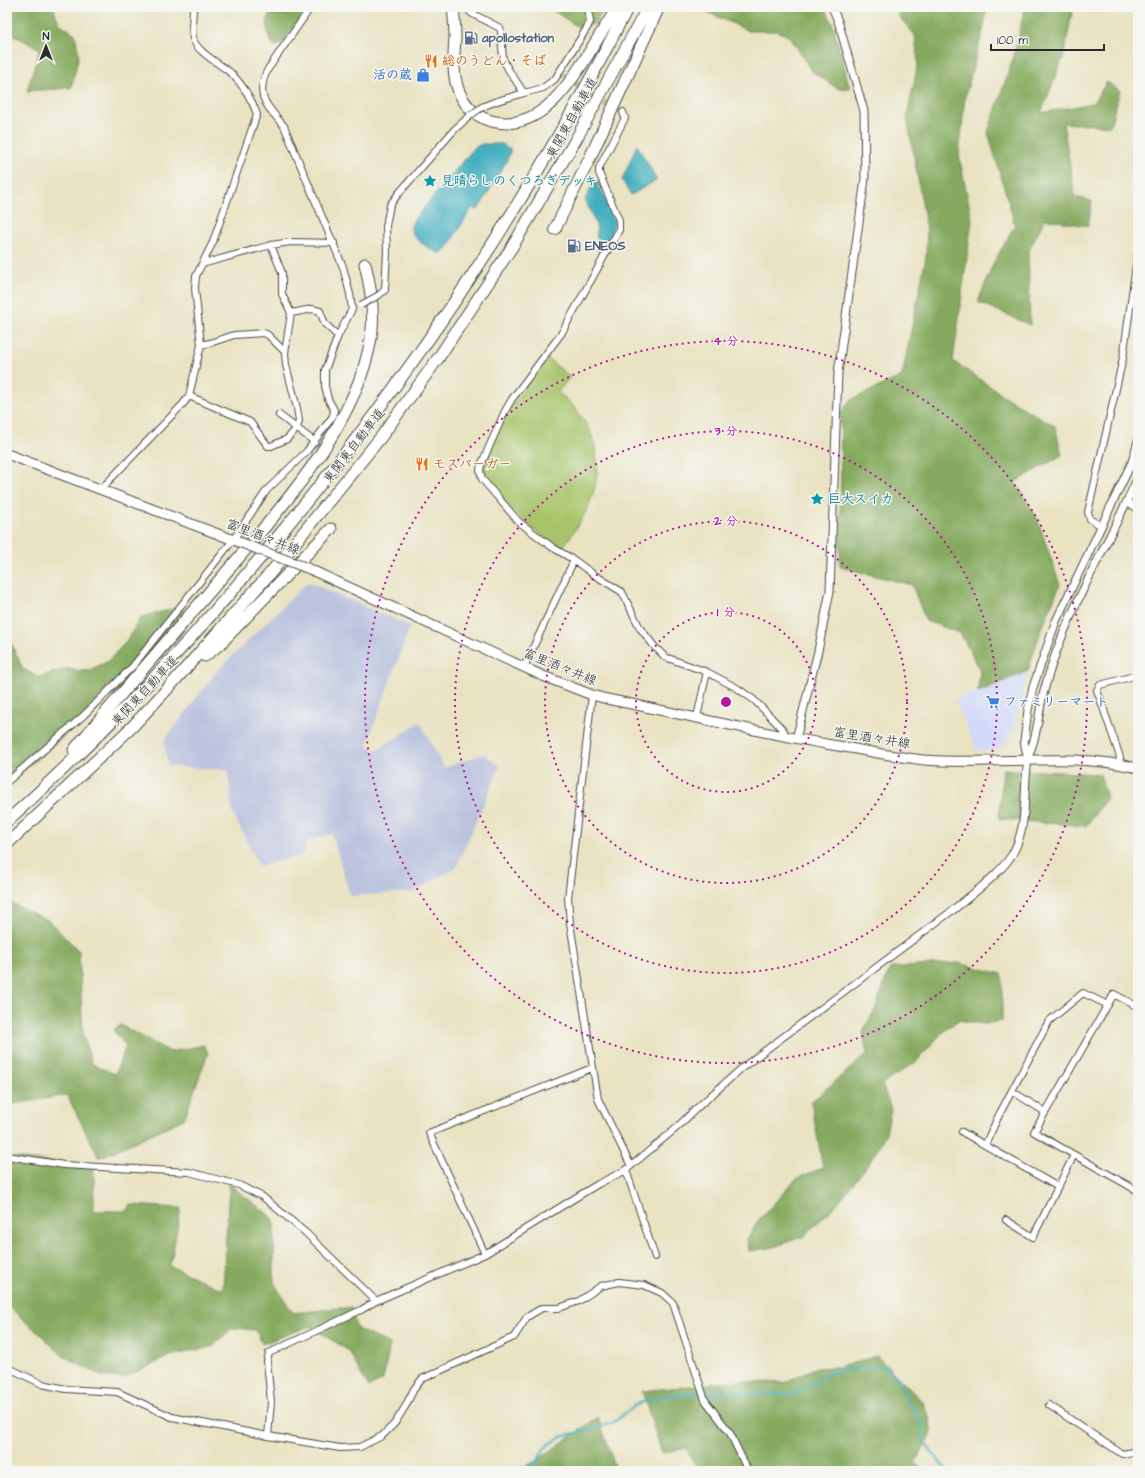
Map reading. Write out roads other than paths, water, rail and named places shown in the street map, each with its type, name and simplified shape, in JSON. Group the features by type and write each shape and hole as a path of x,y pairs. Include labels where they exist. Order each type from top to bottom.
{"highway":[{"path":"453,7 455,35 454,70 459,91 466,106 482,118 500,123 519,122 535,116 554,101 570,83 618,7"},
{"name":"東関東自動車道","path":"7,821 39,792 158,675 212,614 316,491 366,427 422,348 495,240 582,93 628,7"},
{"name":"東関東自動車道","path":"7,844 132,727 226,625 277,565 381,436 439,357 512,247 587,120 648,7"},
{"path":"555,229 588,162 659,7"},
{"path":"39,792 282,507 321,455 340,422 356,389 368,354 373,312 372,294 365,264"},
{"path":"170,686 220,644 332,529"}],"main road":[{"name":"富里酒々井線","path":"7,454 307,568 524,667 592,695 785,737 923,759 954,762 1078,760 1118,763 1138,768"}],"street":[{"path":"101,489 189,396 201,345 195,288 196,276 213,242 257,114 254,105 241,85 231,74 198,48 193,38 193,7"},
{"path":"7,782 83,716 133,666 236,541 267,490 307,451 333,416 334,410 328,399 325,370 338,336 352,309 346,276 334,243 284,126 271,113 265,104 263,97 264,76 285,43 312,7"},
{"path":"467,7 471,13 500,28 502,32 503,58 508,69 524,93"},
{"path":"352,309 379,295 385,290 387,252 386,226 390,205 398,192 455,129 471,115 494,102 543,88 554,79 590,22 588,7"},
{"path":"796,739 818,652 830,591 838,373 865,178 864,111 838,21 832,7"},
{"path":"623,112 625,118 599,168 599,173 619,220 619,230 561,334 512,399 505,411 480,466 482,479 519,522 552,547 622,592 640,628 665,658 707,672 737,688 754,700 784,731 785,737"},
{"path":"257,114 271,113"},
{"path":"202,264 271,245 291,242 334,243"},
{"path":"189,396 250,422 268,446 287,438 297,428 299,421 298,408 286,365 285,352 291,313 282,294 282,273 271,245"},
{"path":"1101,526 1090,519 1088,512 1123,358 1138,251"},
{"path":"291,313 312,309 320,311 325,324 338,336"},
{"path":"201,345 234,335 264,333 268,335 285,352"},
{"path":"279,415 315,442"},
{"path":"1028,760 1024,741 1033,687 1056,621 1132,462 1138,442"},
{"path":"268,1436 271,1402 267,1361 269,1353 361,1310 376,1300 485,1254 598,1184 628,1168 674,1130 744,1067 953,910 986,883 1010,859 1024,825 1028,760 1034,739 1040,703 1055,654 1081,593 1127,503 1138,477"},
{"path":"1127,503 1138,508"},
{"path":"524,667 574,560"},
{"path":"697,717 707,672"},
{"path":"1118,763 1120,758 1119,754 1097,690 1100,685 1138,675"},
{"path":"592,695 568,898 570,923 598,1099 628,1168 655,1257"},
{"path":"985,1146 999,1115 1050,1021 1084,993 1108,1005"},
{"path":"1138,1007 1114,994 1034,1132 1138,1191"},
{"path":"485,1254 429,1133 592,1068"},
{"path":"1012,1091 1046,1112"},
{"path":"962,1132 1058,1187"},
{"path":"1006,1220 1033,1237 1074,1155"},
{"path":"7,1156 64,1165 189,1172 239,1185 262,1197 300,1229 376,1300"},
{"path":"7,1367 42,1384 66,1389 117,1392 172,1417 268,1436 340,1448 360,1448 382,1436 395,1423 406,1407 414,1389 422,1380 514,1337 527,1317 542,1308 559,1308 579,1301 601,1286 619,1282 644,1285 662,1293 673,1303 706,1400 730,1433 748,1471"},
{"path":"1050,1405 1122,1454 1138,1451"}],"water":[{"path":"482,144 503,144 508,149 510,148 507,160 478,210 472,208 447,248 440,253 437,252 424,245 414,236 411,230 412,222 475,147"},
{"path":"637,145 657,180 631,195 622,180"},
{"path":"594,182 598,182 598,189 601,189 610,207 614,220 612,233 603,251 598,252 596,224 585,200"}],"waterway":[{"path":"514,1471 538,1461 543,1450 550,1443 566,1435 597,1428 614,1422 634,1406 647,1400 666,1396 697,1393 795,1394 830,1373 840,1370 876,1366 886,1368 895,1376 923,1426 923,1441 947,1471"}],"tunnel":[{"path":"559,73 623,112"}],"place":[{"name":"apollostation","path":"471,38"},
{"name":"総のうどん・そば","path":"431,61"},
{"name":"活の蔵","path":"423,75"},
{"name":"見晴らしのくつろぎデッキ","path":"430,181"},
{"name":"ENEOS","path":"574,246"},
{"name":"モスバーガー","path":"422,464"},
{"name":"巨大スイカ","path":"817,499"},
{"name":"ファミリーマート","path":"993,702"}]}
